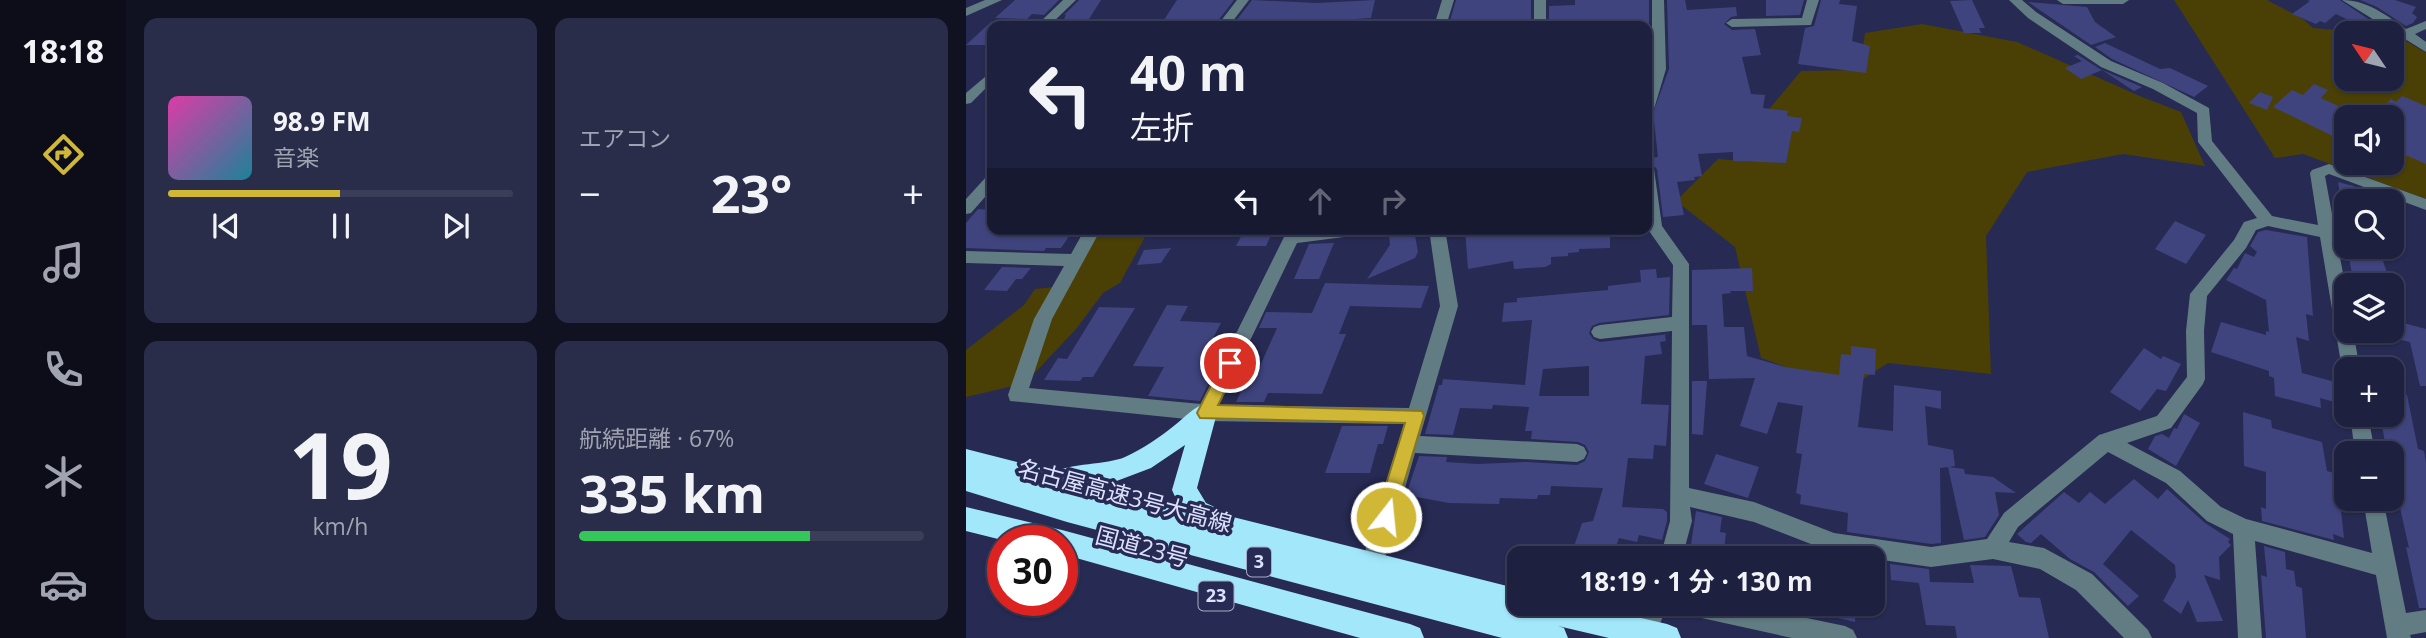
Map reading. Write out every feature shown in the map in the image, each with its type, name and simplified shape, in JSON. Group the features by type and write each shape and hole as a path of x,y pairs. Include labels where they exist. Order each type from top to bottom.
{"highway":[{"path":"1038,477 1094,478 1141,463 1178,438 1206,413"},
{"path":"1206,413 1184,490 1197,511 1244,533"},
{"name":"国道23号","path":"966,460 1507,600"},
{"name":"名古屋高速3号大高線","path":"966,480 1067,510 1554,638"},
{"path":"966,519 991,525"},
{"path":"966,529 987,535"},
{"name":"3","path":"1078,546 1410,638"},
{"name":"国道23号","path":"1078,559 1369,638"},
{"path":"1575,616 1656,635"}],"street":[{"path":"968,9 996,0"},
{"path":"1047,21 1070,0"},
{"path":"1227,21 1243,0"},
{"path":"1442,21 1448,0"},
{"path":"1540,0 1540,21"},
{"path":"1652,94 1660,69 1652,38 1658,0"},
{"path":"1732,23 1807,22 1813,0"},
{"path":"2015,0 2032,15 2106,64 2158,86 2204,111 2205,142 2267,220"},
{"path":"2063,0 2123,0"},
{"path":"2348,0 2426,48"},
{"path":"2405,34 2426,25"},
{"path":"966,100 987,80"},
{"path":"2349,357 2317,173 2329,169 2426,205"},
{"path":"966,209 987,186"},
{"path":"1652,212 1654,226 1681,264 1681,520 1674,546"},
{"path":"1993,549 2011,520 2106,441 2164,422 2196,379 2195,331 2199,294 2240,244 2250,226 2267,220 2327,233"},
{"path":"1089,235 1073,260 1043,319 1017,395 1206,413 1416,416"},
{"path":"1206,413 1294,235"},
{"path":"1372,565 1449,306 1438,235"},
{"path":"966,257 1073,260"},
{"path":"1600,332 1680,323"},
{"path":"2106,441 2173,477 2214,514 2244,528 2385,567"},
{"path":"1406,444 1577,453"},
{"path":"1679,495 1754,512 1834,543 1931,557 1993,549 2044,559 2084,582 2140,638"},
{"path":"2375,511 2398,632 2426,621"},
{"path":"2244,528 2250,638"},
{"path":"1656,635 1657,616"},
{"path":"1743,616 1845,638"}],"shaded area":[{"path":"2174,0 2267,0 2303,19 2313,28 2334,30 2334,91 2404,91 2404,40 2426,53 2426,199 2360,175 2404,175 2404,105 2334,105 2334,165 2303,154 2275,158"},
{"path":"1922,24 2017,42 2181,112 2205,166 2123,154 2027,172 1986,236 1991,374 1888,363 1847,389 1761,358 1735,247 1676,201 1718,159 1753,162 1770,146 1750,132 1801,71 1860,70 1865,33"},
{"path":"1095,235 1146,235 1120,283 1103,293 1076,329 1029,379 1048,318"},
{"path":"1053,287 1013,386 966,397 966,350 1024,305 1035,289"}],"building":[{"path":"1015,0 1059,0 1044,15 1032,14 1027,19 995,18"},
{"path":"1079,0 1101,0 1089,19 1063,21 1064,15"},
{"path":"1177,0 1234,0 1218,21 1163,21"},
{"path":"1252,0 1317,3 1375,0 1371,18 1336,21 1236,21"},
{"path":"1456,0 1531,0 1531,21 1450,21"},
{"path":"1575,0 1649,0 1649,21 1549,21 1549,6 1575,5"},
{"path":"1667,0 1685,0 1687,10 1736,7 1737,16 1731,17 1724,24 1732,30 1755,29 1761,55 1742,57 1751,94 1765,95 1763,108 1788,111 1787,116 1802,118 1799,132 1792,131 1786,163 1733,161 1733,152 1698,154 1702,176 1694,177 1695,180 1677,182 1684,215 1663,217 1657,169 1652,165 1652,158 1658,157 1653,113 1669,69"},
{"path":"1766,0 1804,0 1800,15 1766,16"},
{"path":"1821,0 1840,0 1839,4 1857,6 1852,41 1870,46 1866,73 1798,64 1805,28 1814,26"},
{"path":"1972,0 1985,28 1979,28 1981,33 1964,33 1950,1"},
{"path":"2307,0 2340,0 2371,21 2351,21 2336,14 2325,23 2320,21 2316,24 2292,14 2310,1"},
{"path":"2360,0 2395,0 2416,7 2412,13 2417,17 2413,23 2406,26 2404,21 2398,21"},
{"path":"2028,2 2087,7 2095,22 2116,37 2091,45"},
{"path":"987,26 987,45 966,45"},
{"path":"2105,43 2160,69 2170,68 2208,86 2194,97 2112,59 2095,47"},
{"path":"2078,55 2100,69 2142,87 2134,91 2102,70 2081,79 2065,68 2082,61 2074,56"},
{"path":"2314,84 2328,90 2321,98 2336,105 2334,105 2334,137 2273,107 2292,90 2303,95"},
{"path":"2260,92 2273,97 2267,110 2249,103"},
{"path":"2402,96 2426,106 2426,164 2404,154 2404,105 2385,105 2391,99 2396,102"},
{"path":"2338,182 2361,189 2339,189"},
{"path":"978,209 987,210 987,235 1070,235 1061,248 1046,248 1044,251 966,248 966,223"},
{"path":"2175,221 2206,235 2186,264 2155,249"},
{"path":"2266,230 2307,237 2313,316 2306,314 2309,341 2296,337 2302,373 2334,382 2334,402 2320,398 2321,408 2275,396 2274,378 2269,376 2269,371 2211,352 2221,322 2266,335 2266,331 2269,332 2266,300 2226,280 2234,268 2237,269 2245,253 2254,257 2257,252 2250,246 2258,232"},
{"path":"1242,235 1271,235 1266,246 1236,246"},
{"path":"1389,235 1415,235 1418,252 1415,258 1367,279 1390,245"},
{"path":"1465,235 1610,235 1610,248 1579,249 1579,252 1568,253 1568,256 1551,257 1551,264 1545,267 1514,269 1513,261 1468,269"},
{"path":"1334,243 1319,279 1294,279 1309,244"},
{"path":"1171,248 1161,263 1137,265 1144,250"},
{"path":"2349,259 2382,259 2387,273 2352,273"},
{"path":"1002,267 1031,268 1022,279 1016,279 1007,291 984,290"},
{"path":"1752,268 1753,291 1730,291 1731,293 1722,294 1724,327 1744,327 1747,356 1785,367 1839,375 1841,354 1851,355 1851,346 1876,349 1875,375 1864,374 1858,427 1893,431 1894,385 1941,391 1941,409 1925,406 1928,445 1953,450 1955,466 1949,467 1964,469 1965,474 1993,477 2016,493 1995,492 1999,515 1985,537 1964,540 1948,467 1940,468 1941,543 1931,544 1847,532 1848,513 1800,504 1801,495 1796,493 1802,454 1796,453 1803,406 1778,402 1767,434 1740,426 1755,378 1709,379 1707,325 1692,325 1692,270"},
{"path":"1656,269 1657,278 1670,277 1669,315 1599,323 1592,326 1589,333 1593,339 1600,342 1669,334 1665,335 1666,341 1660,342 1662,354 1645,356 1641,404 1669,405 1666,446 1654,445 1653,459 1628,458 1622,507 1663,509 1667,512 1662,540 1639,535 1637,542 1619,538 1616,546 1574,546 1582,523 1593,521 1603,488 1551,486 1550,495 1538,495 1537,499 1500,498 1499,504 1449,503 1406,495 1419,456 1447,457 1446,462 1477,464 1527,462 1577,465 1585,461 1589,452 1585,445 1578,442 1531,439 1532,431 1525,431 1529,407 1493,405 1492,409 1460,408 1453,435 1425,434 1443,379 1525,385 1532,320 1502,322 1504,303 1517,302 1517,298 1608,290 1608,286 1641,282 1640,270","holes":["1589,366 1589,396 1539,396 1543,369"]},
{"path":"1325,283 1429,286 1421,308 1350,306 1339,334 1346,334 1322,394 1268,393 1264,402 1236,402 1254,365 1260,366 1277,328 1259,328 1266,312 1312,313"},
{"path":"1167,305 1188,306 1180,321 1221,323 1206,351 1224,352 1200,401 1148,396 1164,367 1133,366"},
{"path":"1099,307 1135,308 1093,377 1083,377 1080,381 1044,380 1058,358 1067,359"},
{"path":"2404,323 2426,329 2426,386 2420,386 2410,342 2404,341"},
{"path":"2144,348 2161,359 2163,356 2181,364 2166,391 2157,389 2140,411 2110,392"},
{"path":"1692,381 1707,381 1703,435 1692,434"},
{"path":"2404,394 2407,395 2418,449 2424,451 2426,462 2426,608 2419,608 2401,511 2404,511 2404,441 2385,441 2382,427 2404,427"},
{"path":"2243,412 2271,420 2272,428 2322,442 2327,471 2334,473 2334,511 2341,511 2344,538 2333,534 2334,540 2262,521 2261,507 2266,509 2266,472 2244,466"},
{"path":"2184,414 2200,423 2176,466 2148,449 2155,436 2162,434 2169,438"},
{"path":"1342,426 1388,426 1383,444 1378,444 1370,473 1325,473"},
{"path":"1716,454 1759,467 1748,498 1704,484"},
{"path":"2134,479 2158,499 2167,489 2205,523 2230,539 2228,542 2231,545 2219,557 2220,580 2204,575 2223,621 2197,622 2188,600 2181,614 2163,601 2176,577 2175,565 2131,530 2103,564 2139,596 2128,606 2094,572 2070,559 2041,534 2031,543 2017,534 2064,492 2079,503 2090,492 2105,504"},
{"path":"1696,511 1722,517 1720,532 1726,533 1724,546 1691,546"},
{"path":"2264,546 2285,552 2286,569 2294,571 2296,586 2302,588 2306,638 2266,638 2261,575 2267,577"},
{"path":"1890,564 1929,569 1930,582 1974,583 1970,565 2011,566 2019,597 2040,598 2049,638 1957,638 1955,626 1926,625 1919,583 1891,580"},
{"path":"1855,616 1855,622 1834,617"}],"route":[{"path":"1230,363 1206,413 1416,416 1386,517"}]}
